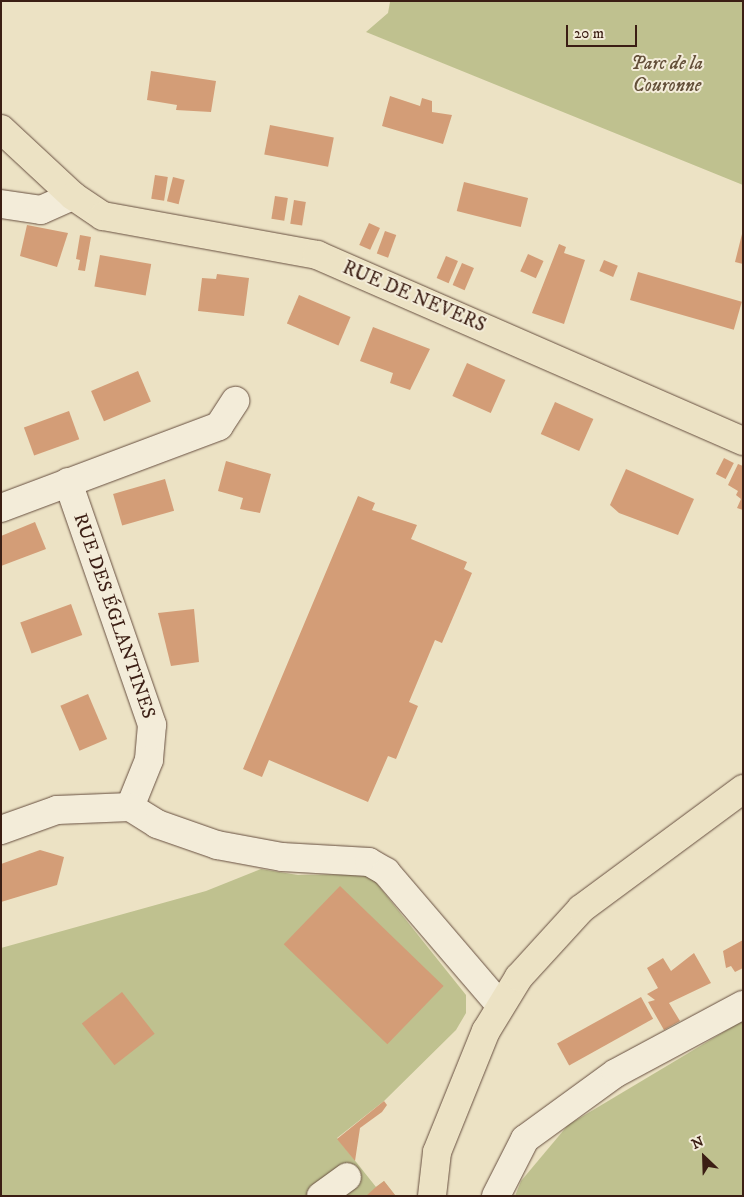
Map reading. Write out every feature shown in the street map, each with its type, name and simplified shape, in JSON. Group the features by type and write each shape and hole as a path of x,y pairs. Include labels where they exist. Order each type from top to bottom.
{"main road":[{"name":"RUE DE NEVERS","path":"1,129 73,196 103,216 317,255 743,441"},
{"path":"432,1196 437,1152 499,1004 546,943 580,909 743,789"}],"street":[{"path":"1,204 41,210 73,196"},
{"path":"1,508 219,426 235,401"},
{"name":"RUE DES ÉGLANTINES","path":"68,482 152,725 150,760 130,807"},
{"path":"1,830 57,810 130,807 157,824 217,845 282,857 369,862 386,872 499,1004"},
{"path":"496,1196 525,1139 616,1073 743,1004"},
{"path":"321,1196 347,1177"}],"green space":[{"name":"Parc de la Couronne","path":"743,1 743,185 366,32 388,13 390,2"},
{"path":"261,869 298,875 364,874 374,880 466,995 466,1013 456,1030 384,1101 337,1138 376,1187 384,1181 395,1195 1,1196 1,948 206,891"},
{"path":"742,1021 743,1196 515,1196 521,1181 568,1125"}],"building":[{"path":"151,71 216,81 211,112 176,110 177,105 147,100"},
{"path":"390,96 420,106 422,98 432,101 432,112 452,115 443,144 382,126"},
{"path":"270,125 334,137 328,167 264,154"},
{"path":"155,175 168,177 164,201 151,199"},
{"path":"173,177 185,180 179,204 167,201"},
{"path":"464,182 528,198 521,227 457,211"},
{"path":"275,196 288,198 284,221 271,219"},
{"path":"294,200 306,202 302,226 290,224"},
{"path":"369,223 380,228 370,250 359,245"},
{"path":"27,225 68,233 57,267 20,256"},
{"path":"385,231 396,235 388,258 377,254"},
{"path":"743,234 743,264 735,262"},
{"path":"80,235 91,237 85,271 78,270 80,260 76,259"},
{"path":"559,244 566,247 564,253 585,260 564,324 532,313"},
{"path":"528,254 544,261 536,278 520,271"},
{"path":"100,255 151,264 146,296 94,287"},
{"path":"446,256 458,261 449,283 437,278"},
{"path":"604,260 618,266 613,277 599,271"},
{"path":"462,263 474,268 465,290 453,285"},
{"path":"638,272 742,302 734,330 630,300"},
{"path":"217,274 249,278 244,316 198,311 202,278 216,279"},
{"path":"299,295 351,317 338,345 287,324"},
{"path":"373,327 430,349 410,390 390,383 393,373 360,361"},
{"path":"467,363 505,380 491,413 452,396"},
{"path":"138,371 151,401 104,421 91,391"},
{"path":"555,402 593,419 579,451 541,434"},
{"path":"69,411 79,439 34,456 24,427"},
{"path":"724,458 734,463 726,479 716,474"},
{"path":"226,461 271,474 260,513 240,509 243,498 218,491"},
{"path":"738,464 743,466 743,510 737,508 741,499 736,495 738,491 728,485"},
{"path":"626,469 694,499 678,535 619,513 610,505"},
{"path":"165,479 174,511 122,526 113,494"},
{"path":"358,496 375,503 372,510 417,525 411,539 467,562 464,569 472,573 442,643 435,640 409,702 418,706 396,759 388,756 368,802 269,760 262,777 243,769"},
{"path":"35,522 46,549 1,566 1,536"},
{"path":"71,604 82,635 32,653 20,622"},
{"path":"194,609 199,662 171,666 158,613"},
{"path":"88,694 107,739 80,751 60,706"},
{"path":"40,850 64,857 57,885 1,902 1,864"},
{"path":"340,886 444,986 387,1044 284,944"},
{"path":"743,940 743,968 735,972 731,966 726,968 723,951"},
{"path":"694,953 711,983 669,1003 680,1021 664,1030 648,1002 655,1000 647,994 658,988 647,968 663,958 671,971"},
{"path":"122,992 155,1034 114,1065 82,1023"},
{"path":"641,997 653,1019 569,1065 557,1044"},
{"path":"384,1101 387,1105 382,1112 360,1128 355,1161 337,1139"},
{"path":"384,1181 395,1195 366,1196 376,1187"}]}
